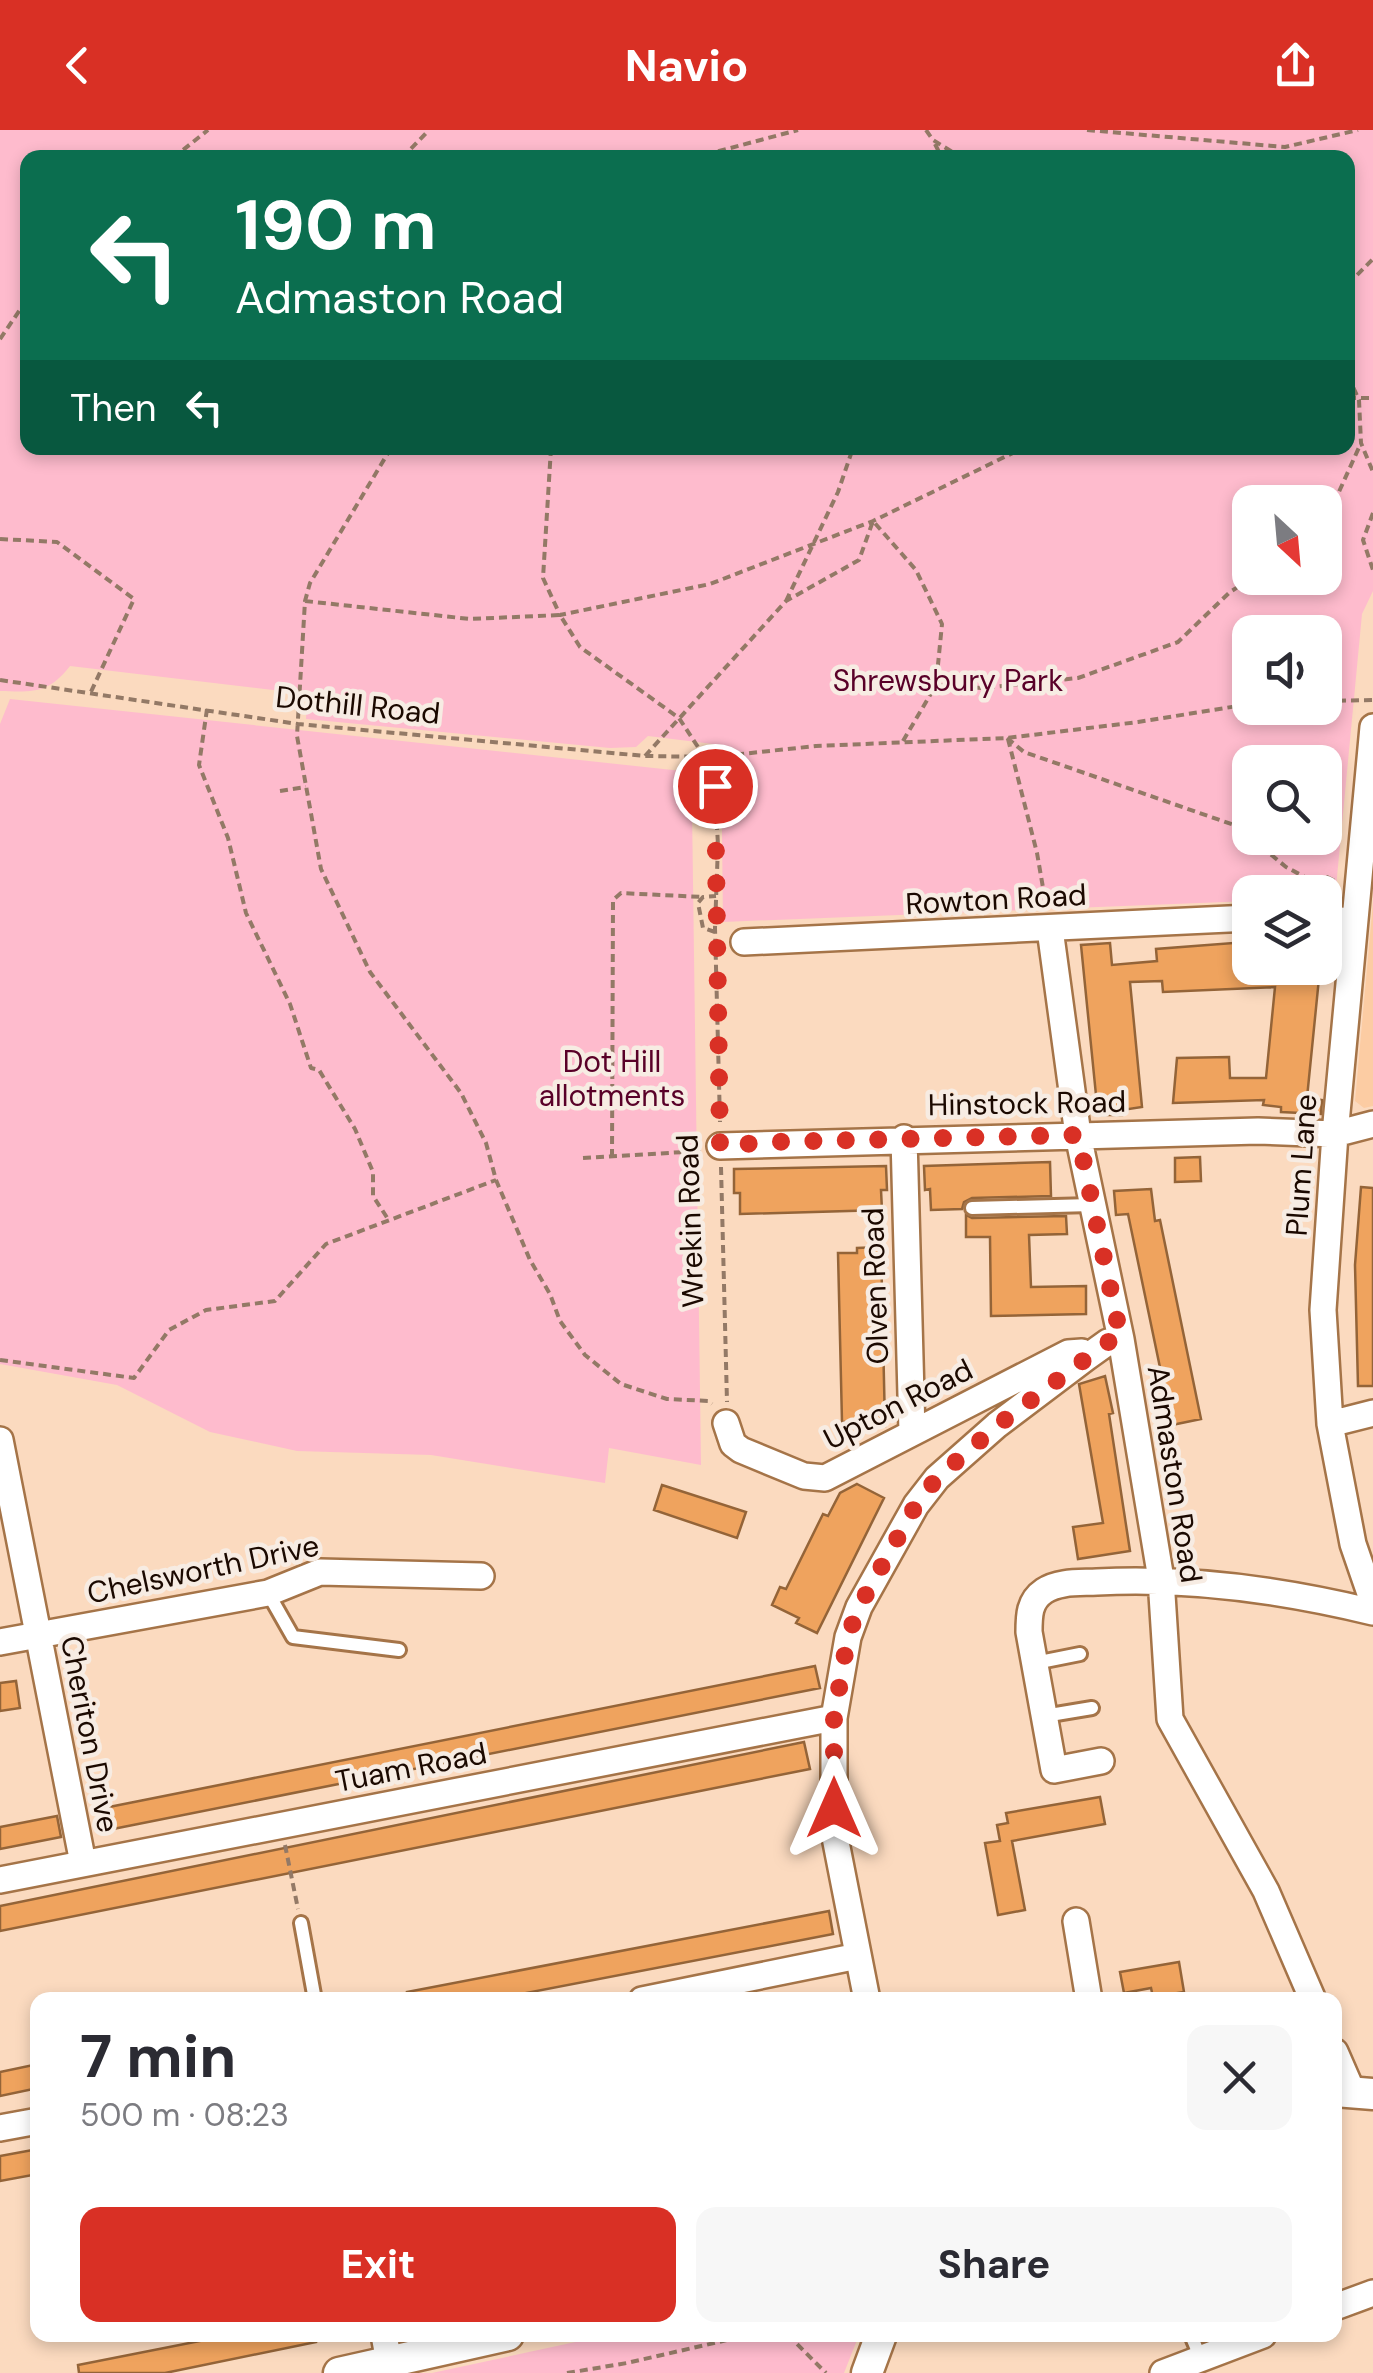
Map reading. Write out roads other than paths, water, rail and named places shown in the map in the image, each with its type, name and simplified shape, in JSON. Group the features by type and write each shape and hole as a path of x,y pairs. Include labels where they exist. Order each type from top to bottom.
{"street":[{"name":"Plum Lane","path":"1373,727 1335,1134 1323,1310 1330,1424 1353,1544 1373,1602"},
{"name":"Rowton Road","path":"744,942 1232,919"},
{"name":"Admaston Road","path":"1050,929 1078,1135 1121,1339 1161,1579 1170,1719 1266,1891 1310,1992"},
{"name":"Hinstock Road","path":"720,1146 1258,1131 1335,1134 1373,1124"},
{"name":"Olven Road","path":"904,1138 912,1432"},
{"path":"865,1992 834,1832 834,1718 848,1636 859,1607 916,1505 937,1478 1087,1356 1108,1342 1121,1339"},
{"name":"Upton Road","path":"730,1433 804,1476 824,1478 1068,1352 1080,1351 1087,1356"},
{"path":"1330,1424 1373,1413"},
{"name":"Cheriton Drive","path":"0,1440 83,1863"},
{"name":"Chelsworth Drive","path":"0,1642 268,1593 320,1572 481,1576"},
{"path":"1101,1761 1054,1770 1029,1615 1033,1602 1044,1591 1063,1584 1161,1579 1304,1597 1373,1612"},
{"name":"Tuam Road","path":"0,1880 834,1718"},
{"path":"1076,1921 1088,1992"},
{"path":"681,1992 858,1956"},
{"path":"1342,2068 1353,2092"},
{"path":"0,2128 30,2122"},
{"path":"1342,2305 1373,2293"},
{"path":"340,2373 386,2349 447,2342"},
{"path":"868,2373 878,2342"},
{"path":"1163,2373 1196,2347 1224,2342"}],"lane":[{"path":"972,1208 1092,1205"},
{"path":"268,1593 292,1637 399,1650"},
{"path":"1035,1663 1080,1654"},
{"path":"1044,1716 1092,1708"},
{"path":"301,1923 314,1992"}],"park label":[{"name":"Shrewsbury Park","path":"948,680"},
{"name":"Dot Hill allotments","path":"612,1078"}]}
